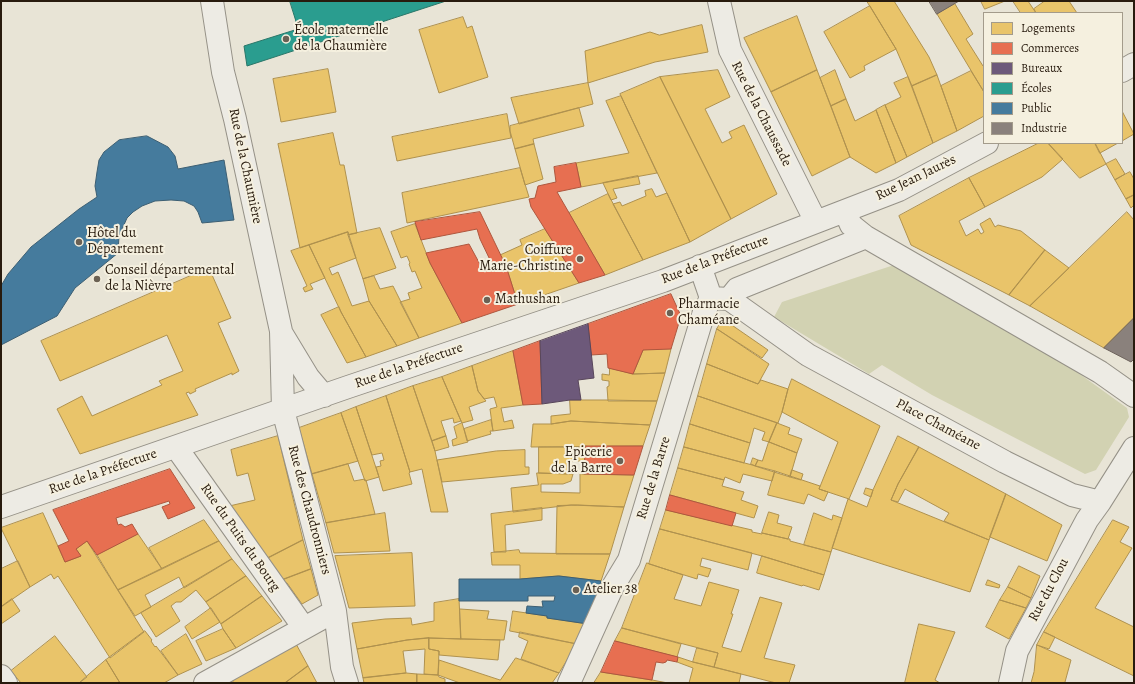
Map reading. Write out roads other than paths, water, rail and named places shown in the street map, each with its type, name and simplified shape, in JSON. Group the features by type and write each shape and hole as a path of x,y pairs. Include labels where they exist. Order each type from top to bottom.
{"street":[{"name":"Rue de la Chaumière","path":"212,1 223,72 235,119 280,331 283,410"},
{"name":"Rue de la Chaussade","path":"719,1 730,50 816,222"},
{"path":"1123,70 1134,64"},
{"name":"Rue Jean Jaurès","path":"845,211 899,190 985,144"},
{"path":"816,222 845,211 851,225 866,237 1100,372 1134,396"},
{"name":"Rue de la Préfecture","path":"1,507 655,283 816,222"},
{"path":"700,266 720,299 737,289 866,237"},
{"name":"Place Chaméane","path":"720,299 808,355 1005,462 1072,495 1100,502"},
{"name":"Rue de la Barre","path":"569,683 612,588 629,560 704,312 720,299"},
{"name":"Rue de la Chaumière","path":"280,331 308,377 324,396"},
{"name":"Rue des Chaudronniers","path":"283,410 335,611"},
{"name":"Rue du Puits du Bourg","path":"176,447 304,628"},
{"path":"1100,502 1134,448"},
{"name":"Rue du Clou","path":"1010,683 1017,651 1088,520 1100,502"},
{"path":"205,683 335,611 342,667 347,683"},
{"path":"1,676 6,683"}],"place":[{"name":"École maternelle de la Chaumière","path":"286,39"},
{"name":"Hôtel du Département","path":"79,242"},
{"name":"Coiffure Marie-Christine","path":"580,259"},
{"name":"Conseil départemental de la Nièvre","path":"97,279"},
{"name":"Mathushan","path":"487,300"},
{"name":"Pharmacie Chaméane","path":"670,313"},
{"name":"Epicerie de la Barre","path":"620,461"},
{"name":"Atelier 38","path":"576,590"}]}
